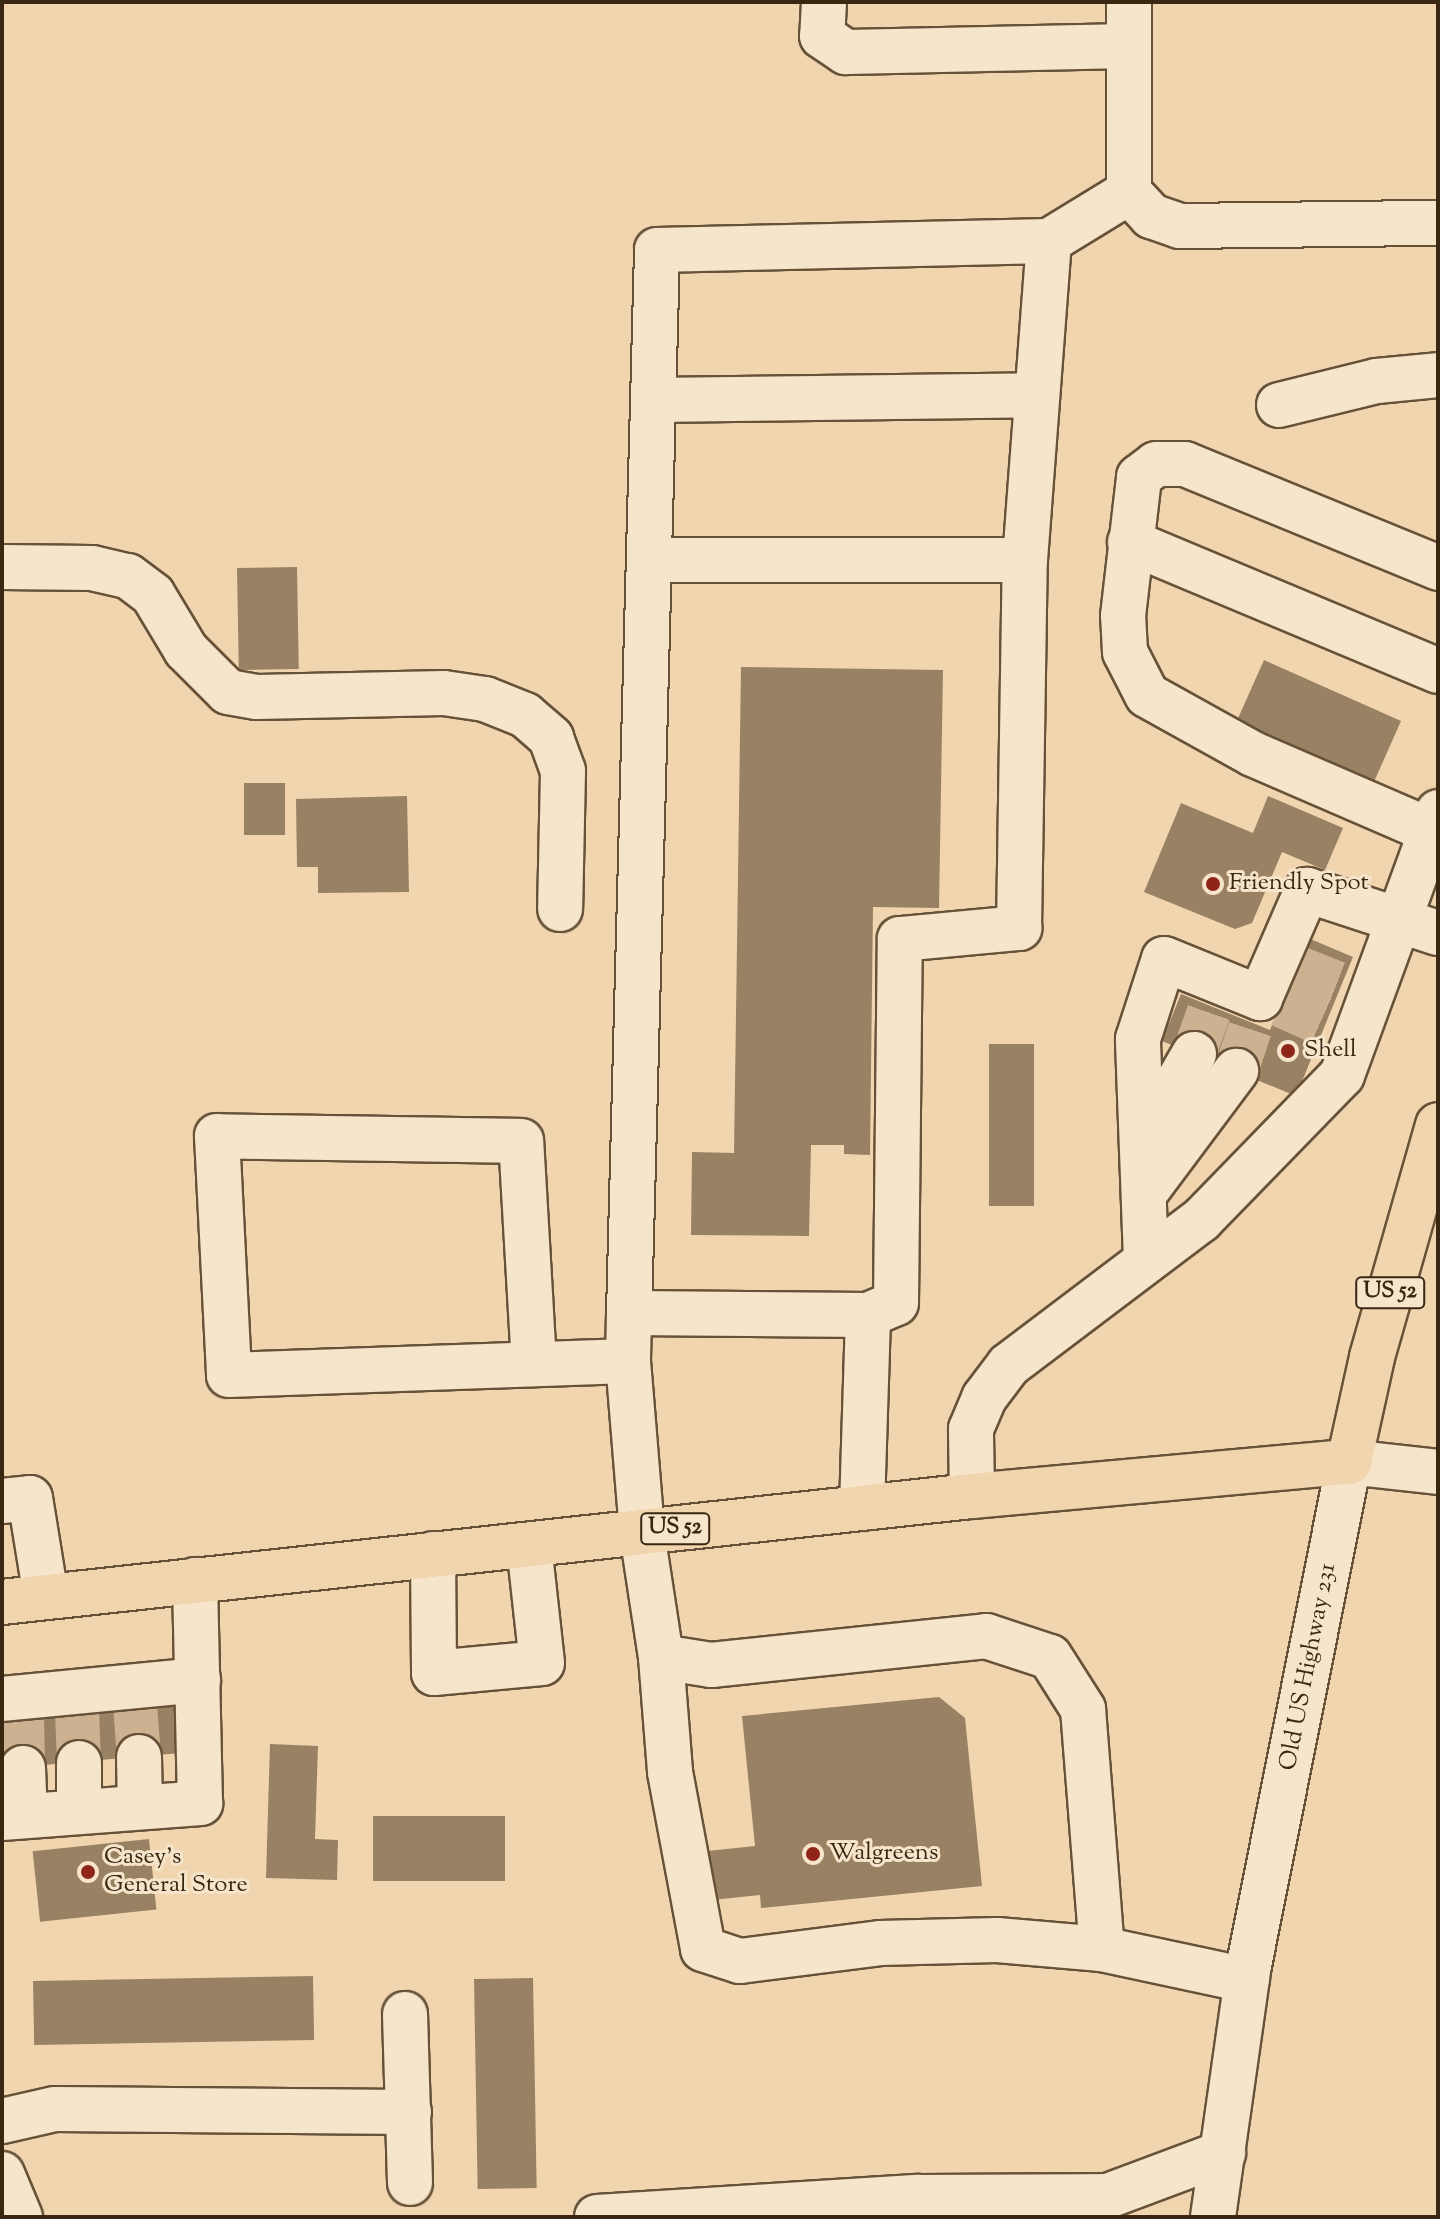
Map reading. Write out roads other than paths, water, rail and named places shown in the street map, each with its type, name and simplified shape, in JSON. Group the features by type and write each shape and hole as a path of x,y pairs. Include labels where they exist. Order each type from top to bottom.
{"main road":[{"name":"Old US Highway 231","path":"1349,1462 1372,1357 1438,1125"},
{"name":"US 52","path":"2,1602 972,1496 1349,1462"}],"street":[{"path":"824,2 822,36 846,52 1129,46"},
{"path":"1129,2 1129,192 1151,216 1180,226 1438,223"},
{"path":"1129,192 1049,241 657,250 652,560 628,1361 642,1533 661,1657 670,1772 703,1949 740,1961 880,1943 997,1940 1102,1949 1247,1980"},
{"path":"629,1313 868,1315 896,1303 900,939 1019,928 1025,560 1049,241"},
{"path":"1279,405 1377,381 1438,375"},
{"path":"655,400 1037,395"},
{"path":"972,1496 971,1429 984,1398 1009,1365 1201,1220 1342,1075 1340,1031 1356,990 1397,919 1434,821 1253,754 1147,695 1125,652 1130,542 1139,477 1156,464 1185,464 1438,568"},
{"path":"1130,542 1438,671"},
{"path":"652,560 1025,560"},
{"path":"2,567 92,568 128,576 153,595 193,658 228,692 257,697 455,694 499,703 525,715 551,738 563,771 560,909"},
{"path":"1146,1260 1138,1039 1164,959 1215,994 1273,990 1307,890 1438,933"},
{"path":"1142,1144 1194,1054"},
{"path":"1144,1194 1236,1071"},
{"path":"534,1364 521,1141 217,1136 229,1375 628,1361"},
{"path":"862,1508 868,1315"},
{"path":"1349,1462 1438,1472"},
{"name":"Old US Highway 231","path":"1213,2217 1247,1980 1349,1462"},
{"path":"2,1501 30,1498 46,1597"},
{"path":"433,1554 434,1673 542,1663 529,1545"},
{"path":"23,1768 14,1817 200,1803 195,1580"},
{"path":"661,1657 711,1665 986,1636 1050,1657 1083,1709 1102,1949"},
{"path":"14,1704 134,1696 198,1680"},
{"path":"139,1757 140,1807"},
{"path":"79,1763 79,1812"},
{"path":"405,2014 410,2183"},
{"path":"2,2121 55,2109 409,2112"},
{"path":"597,2217 918,2197 1094,2206 1223,2153"},
{"path":"2,2174 20,2217"}],"tunnel":[{"path":"1296,967 1342,985"},
{"path":"1280,1005 1325,1025"},
{"path":"1194,1054 1211,1006"},
{"path":"1236,1071 1252,1023"},
{"path":"135,1705 139,1757"},
{"path":"77,1710 79,1763"},
{"path":"22,1715 23,1768"}],"place":[{"name":"Friendly Spot","path":"1213,884"},
{"name":"Shell","path":"1288,1051"},
{"name":"Walgreens","path":"813,1854"},
{"name":"Casey's General Store","path":"88,1872"}]}
